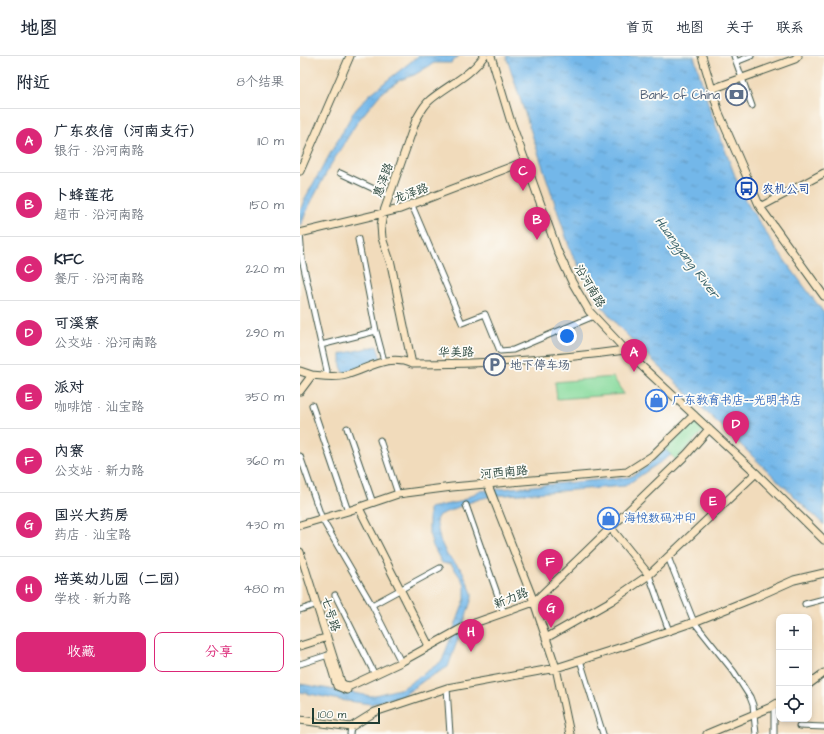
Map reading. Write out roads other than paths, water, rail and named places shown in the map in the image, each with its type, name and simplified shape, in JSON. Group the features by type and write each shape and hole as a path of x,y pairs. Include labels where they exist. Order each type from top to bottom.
{"street":[{"path":"300,171 350,56"},
{"name":"惠泽路","path":"412,364 391,264 382,238 383,212 416,120 422,108 430,100 472,70 484,56"},
{"name":"沿河南路","path":"491,56 510,119 558,252 572,282 589,311 625,350 756,473 824,540"},
{"path":"702,56 719,113 760,207 824,296"},
{"path":"751,56 735,59 752,106"},
{"path":"712,89 795,59 798,56"},
{"name":"龙泽路","path":"300,233 383,212 411,203 525,159"},
{"path":"340,173 389,196"},
{"path":"760,207 824,173"},
{"path":"411,203 462,322 485,314 500,351 513,350 594,316"},
{"name":"龙泽路","path":"300,229 383,212"},
{"path":"300,233 302,259 327,371 324,376"},
{"path":"358,239 376,331 384,361"},
{"path":"321,345 376,331"},
{"name":"华美路","path":"300,371 312,375 335,377 346,375 384,361 397,359 412,364 466,364 555,358 625,350"},
{"path":"300,391 312,375"},
{"path":"312,405 348,512"},
{"name":"河西南路","path":"300,525 348,512 398,494 488,484 627,472 652,456 694,415"},
{"path":"347,428 373,503"},
{"name":"新力路","path":"339,684 347,686 358,685 429,646 465,629 504,613 534,604 612,530 710,431"},
{"path":"380,440 398,494"},
{"path":"300,456 322,519 372,605 401,662"},
{"path":"546,638 610,601 649,575 756,473"},
{"path":"488,484 534,604 556,668 570,734"},
{"path":"466,506 504,613"},
{"path":"359,508 429,646"},
{"path":"612,530 649,575 670,631"},
{"name":"七号路","path":"300,552 339,684"},
{"path":"668,557 694,622 742,683 753,705 756,734"},
{"path":"372,605 440,568"},
{"name":"七号路","path":"300,569 322,640 339,684"},
{"path":"300,720 350,731 375,712 447,688 556,668 670,631 756,597 794,580 824,573"},
{"path":"335,595 375,675"},
{"path":"805,604 824,599"},
{"path":"465,629 534,604"},
{"path":"300,610 312,606"},
{"path":"358,685 447,638"},
{"path":"300,646 322,640"},
{"path":"300,664 328,655"},
{"path":"580,660 603,734"},
{"path":"812,682 824,673"},
{"path":"447,688 450,734"},
{"path":"707,734 754,715 776,704"},
{"path":"772,706 774,709 774,734"},
{"path":"799,726 824,727"}],"water":[{"path":"418,56 459,56 451,63 434,63 414,75 400,80 382,92 358,121 330,166 307,210 300,228 300,212 304,200 353,113 369,95"},
{"name":"Huanggang River","path":"506,56 694,56 710,110 743,197 777,250 824,313 824,525 640,348 620,328 601,305 571,252"},
{"path":"377,346 381,359 344,373 341,366 341,354"},
{"path":"665,449 671,455 625,486 498,495 480,499 439,515 436,520 440,540 447,555 462,570 472,593 472,598 448,667 426,679 404,695 371,704 340,700 300,692 300,684 371,696 403,688 442,661 465,599 465,584 451,564 442,563 433,546 429,533 429,508 459,502 479,491 630,477 653,461"}],"place":[{"name":"Bank of China","path":"736,95"},
{"name":"农机公司","path":"746,189"},
{"name":"KFC","path":"523,191"},
{"name":"卜蜂莲花","path":"537,240"},
{"name":"地下停车场","path":"494,365"},
{"name":"广东农信（河南支行）","path":"634,372"},
{"name":"广东教育书店——光明书店","path":"656,400"},
{"name":"可溪寮","path":"736,444"},
{"name":"海悦数码冲印","path":"609,518"},
{"name":"派对","path":"713,521"},
{"name":"内寮","path":"550,582"},
{"name":"国兴大药房","path":"551,628"},
{"name":"培英幼儿园（二园）","path":"471,652"}]}
